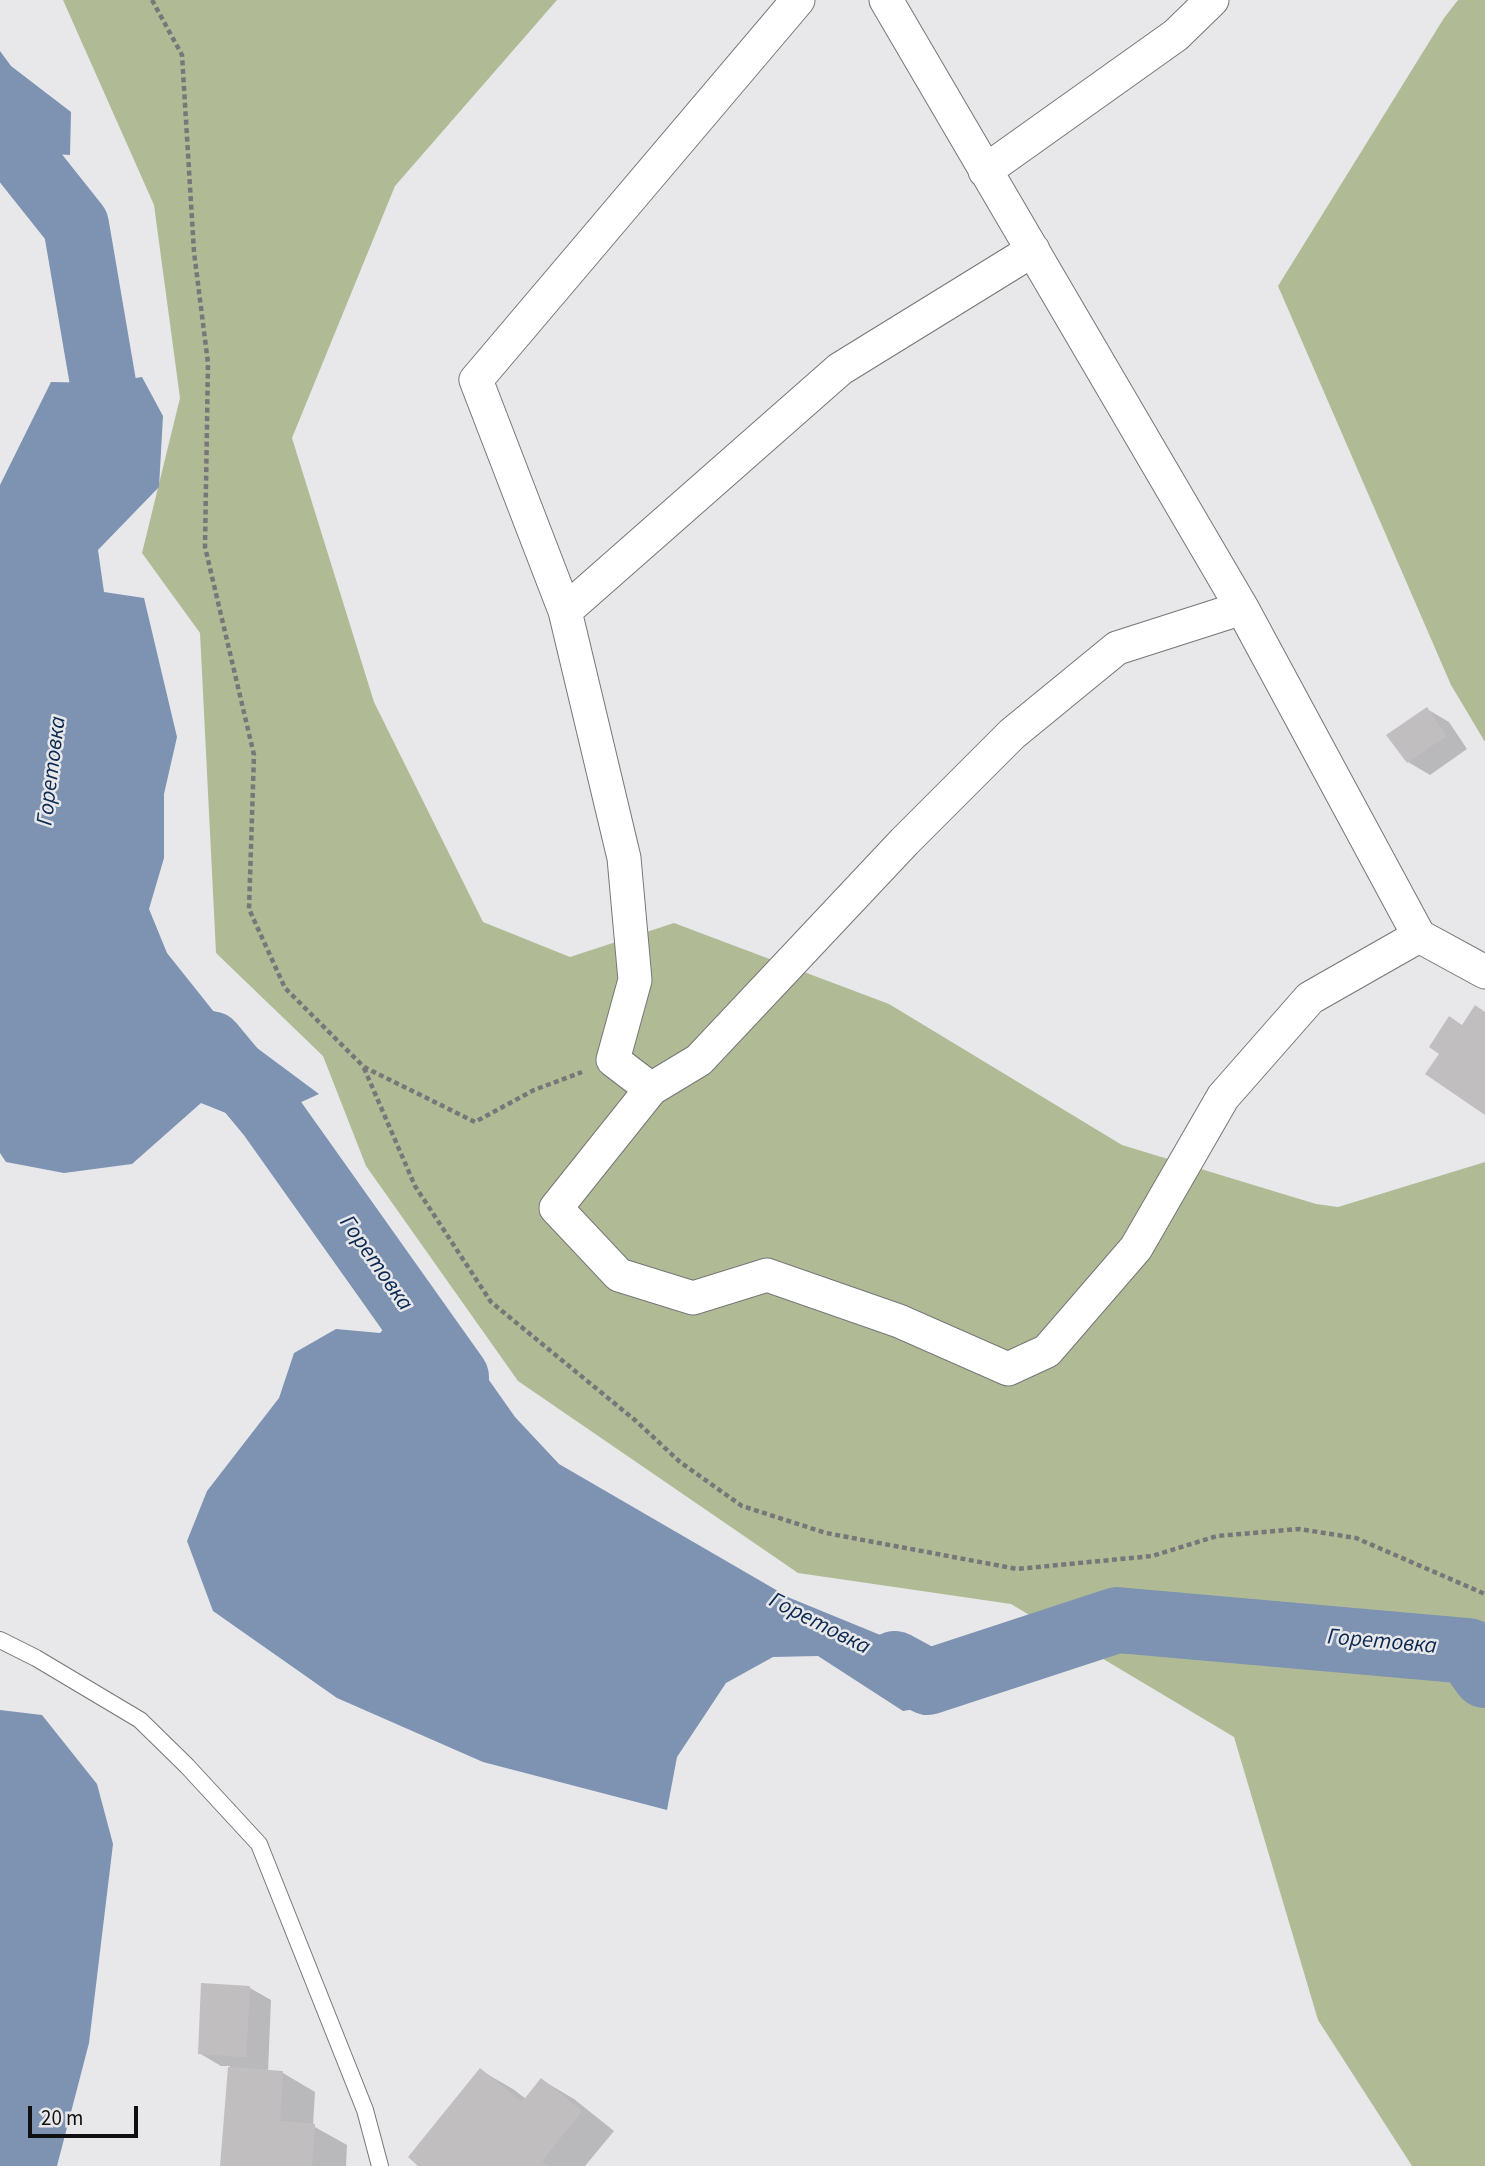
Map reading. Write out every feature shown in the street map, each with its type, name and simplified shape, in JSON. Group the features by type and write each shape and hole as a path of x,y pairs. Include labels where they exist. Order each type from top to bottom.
{"street":[{"path":"651,1090 613,1060 635,980 624,858 565,611 476,380 798,0"},
{"path":"886,0 1242,608 1419,936 1485,972"},
{"path":"985,171 1176,35 1212,0"},
{"path":"565,611 840,369 1033,250"},
{"path":"1242,608 1117,648 1002,743 905,841 699,1060 651,1090 556,1208 619,1275 693,1298 767,1275 899,1321 1008,1368 1047,1351 1136,1248 1223,1097 1310,998 1419,936"}],"lane":[{"path":"0,1640 36,1658 140,1720 259,1844 365,2110 380,2166"}],"path":[{"path":"152,0 182,55 194,252 208,363 205,547 254,755 249,909 285,988 364,1067 475,1122 534,1090 613,1060"},
{"path":"364,1067 415,1186 491,1302 636,1421 680,1462 741,1506 826,1533 1017,1569 1152,1556 1217,1536 1300,1528 1356,1538 1485,1594"}],"green space":[{"path":"63,0 557,0 395,186 292,438 374,702 483,922 570,957 674,923 889,1004 1122,1145 1316,1204 1338,1207 1485,1162 1485,2166 1412,2166 1318,2020 1234,1737 1011,1604 798,1573 518,1381 366,1166 323,1056 216,953 200,633 142,553 180,398 154,205"},
{"path":"1458,0 1485,0 1485,742 1451,685 1278,286 1444,18"}],"water":[{"path":"0,51 11,66 71,112 70,155 0,151"},
{"path":"142,377 163,416 159,487 98,550 104,592 144,598 177,737 164,794 164,858 149,909 167,953 222,1022 319,1094 253,1124 201,1103 132,1164 64,1173 6,1162 0,1153 0,485 51,382 103,383"},
{"path":"422,1285 515,1417 559,1464 790,1598 934,1657 979,1665 984,1697 903,1711 818,1656 773,1657 726,1683 677,1757 667,1810 483,1762 337,1698 213,1611 187,1541 207,1491 279,1398 294,1353 336,1329 380,1333"},
{"path":"0,1710 42,1715 97,1784 113,1844 89,2043 57,2166 0,2166"}],"building":[{"path":"1427,707 1446,736 1407,763 1386,735"},
{"path":"1475,1005 1485,1012 1485,1115 1425,1074 1439,1054 1429,1047 1449,1016 1462,1025"},
{"path":"201,1983 250,1986 246,2057 198,2054"},
{"path":"228,2067 283,2071 280,2121 315,2124 312,2166 220,2166"},
{"path":"480,2068 522,2102 541,2078 582,2111 542,2161 549,2166 418,2166 408,2157"}],"waterway":[{"name":"Горетовка","path":"0,119 18,152 76,225 103,383 91,475"},
{"name":"Горетовка","path":"211,1044 270,1115 456,1377"},
{"name":"Горетовка","path":"895,1664 928,1682 1117,1620 1468,1651 1485,1675"}]}
